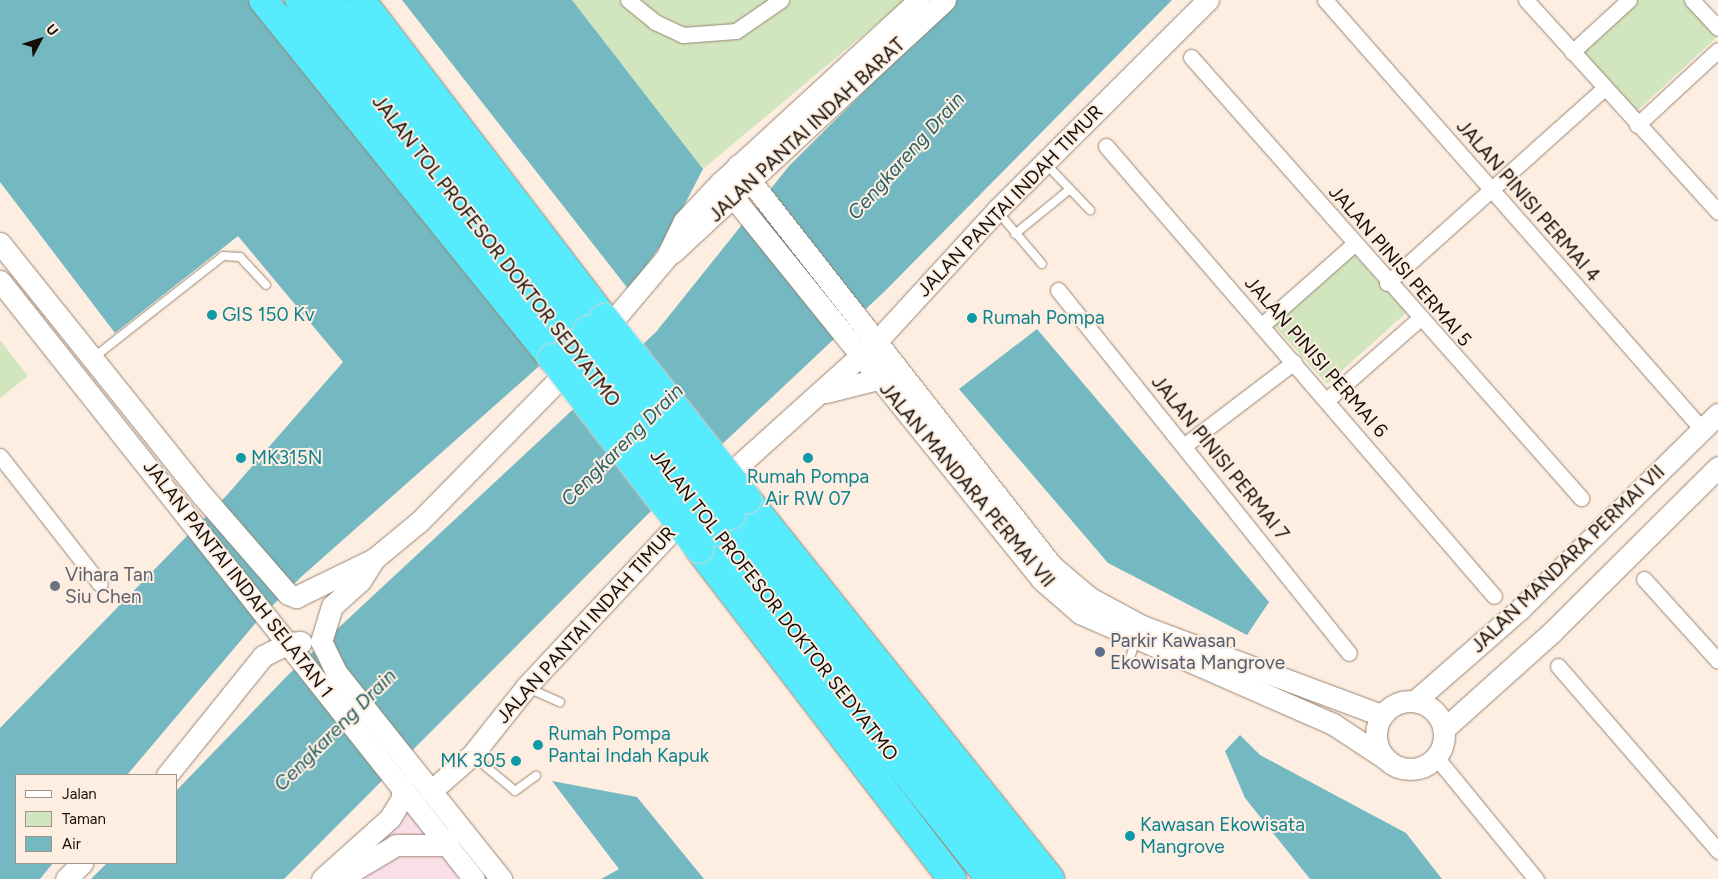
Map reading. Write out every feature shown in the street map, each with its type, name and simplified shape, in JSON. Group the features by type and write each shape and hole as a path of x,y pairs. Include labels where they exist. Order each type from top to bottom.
{"highway":[{"name":"JALAN TOL PROFESOR DOKTOR SEDYATMO","path":"263,0 578,338"},
{"name":"JALAN TOL PROFESOR DOKTOR SEDYATMO","path":"298,0 578,338 723,523 1018,879"},
{"name":"JALAN TOL PROFESOR DOKTOR SEDYATMO","path":"328,0 578,338 723,523 990,879"},
{"name":"JALAN TOL PROFESOR DOKTOR SEDYATMO","path":"361,0 578,338"},
{"name":"JALAN TOL PROFESOR DOKTOR SEDYATMO","path":"723,523 952,879"},
{"name":"JALAN TOL PROFESOR DOKTOR SEDYATMO","path":"723,523 1050,879"}],"main road":[{"name":"JALAN PANTAI INDAH BARAT","path":"318,590 374,559 483,460 634,300 666,258 751,180 919,0"},
{"name":"JALAN PANTAI INDAH BARAT","path":"751,180 945,0"},
{"name":"JALAN PANTAI INDAH TIMUR","path":"431,791 472,755 526,687 674,527 810,400 877,341 996,210 1208,0"},
{"name":"JALAN MANDARA PERMAI VII","path":"751,180 1052,566 1090,598 1142,626 1381,716"},
{"name":"JALAN MANDARA PERMAI VII","path":"734,197 878,379 1042,580 1080,613 1133,649 1333,724 1386,759"},
{"name":"JALAN PANTAI INDAH SELATAN 1","path":"0,243 202,495 288,594 296,597 318,590"},
{"name":"JALAN PANTAI INDAH SELATAN 1","path":"0,280 288,643 311,649 336,672 501,879"},
{"name":"JALAN PANTAI INDAH TIMUR","path":"810,400 844,385 878,379"},
{"name":"JALAN MANDARA PERMAI VII","path":"1415,701 1520,609 1718,414"},
{"name":"JALAN MANDARA PERMAI VII","path":"1444,729 1552,632 1718,467"},
{"name":"JALAN PANTAI INDAH BARAT","path":"332,606 360,581 374,559"},
{"name":"JALAN PANTAI INDAH SELATAN 1","path":"311,649 332,606"},
{"path":"263,656 269,620"},
{"path":"168,774 263,656 288,643"},
{"name":"JALAN PANTAI INDAH SELATAN 1","path":"311,649 398,783 474,879"},
{"path":"1415,701 1434,710 1444,729 1436,756 1415,769 1386,759 1376,733 1381,716 1401,702 1415,701"},
{"path":"339,879 396,845 448,846 411,766"},
{"path":"322,879 390,818 402,798 398,783"},
{"path":"66,879 81,864"}],"street":[{"path":"628,0 655,22 683,35 736,30 781,0"},
{"name":"JALAN PINISI PERMAI 4","path":"1325,0 1702,428"},
{"path":"1526,0 1637,125 1718,212"},
{"path":"1572,52 1629,0"},
{"path":"1700,3 1718,28"},
{"path":"1637,125 1718,50"},
{"name":"JALAN PINISI PERMAI 5","path":"1191,57 1387,283 1581,498"},
{"path":"1387,283 1489,188 1604,88"},
{"name":"JALAN PINISI PERMAI 6","path":"1106,146 1261,326 1328,399 1494,596"},
{"path":"1261,326 1354,245"},
{"name":"JALAN PINISI PERMAI 7","path":"1058,290 1186,445 1349,653"},
{"path":"1328,399 1419,319"},
{"path":"1186,445 1294,362"},
{"path":"0,456 100,584"},
{"path":"1644,579 1718,661"},
{"path":"1558,666 1718,851"},
{"path":"1436,756 1536,879"}],"lane":[{"path":"1044,162 1090,210"},
{"path":"1015,234 1070,189"},
{"path":"996,210 1042,264"},
{"path":"92,358 223,256 240,257 266,285"},
{"path":"526,687 560,702"},
{"path":"472,755 515,792 536,776"}],"shaded area":[{"path":"403,788 475,879 322,879"}],"green space":[{"path":"572,0 905,0 703,169"},
{"path":"1638,0 1687,0 1718,36 1636,112 1581,53"},
{"path":"1353,253 1407,312 1327,384 1273,325"},
{"path":"0,340 28,376 0,398"}],"water":[{"path":"0,0 259,0 545,361 301,577 259,619 128,774 15,774 15,864 52,864 40,879 0,879 0,728 227,495 343,362 238,236 115,333 0,182"},
{"path":"402,0 572,0 703,169 671,231 629,290"},
{"name":"Cengkareng Drain","path":"956,0 1172,0 885,291 648,514 284,879 91,879 106,864 178,864 178,789 289,674 656,332 789,166"},
{"path":"1037,329 1269,602 1247,635 1108,563 959,389"},
{"path":"1240,735 1260,755 1406,833 1442,879 1310,879 1245,798 1225,751"},
{"path":"552,781 637,797 704,879 601,879 619,869"}],"place":[{"name":"GIS 150 Kv","path":"212,315"},
{"name":"Rumah Pompa","path":"972,318"},
{"name":"MK315N","path":"241,458"},
{"name":"Rumah Pompa Air RW 07","path":"808,458"},
{"name":"Vihara Tan Siu Chen","path":"55,586"},
{"name":"Parkir Kawasan Ekowisata Mangrove","path":"1100,652"},
{"name":"Rumah Pompa Pantai Indah Kapuk","path":"538,745"},
{"name":"MK 305","path":"516,761"},
{"name":"Kawasan Ekowisata Mangrove","path":"1130,836"}]}
